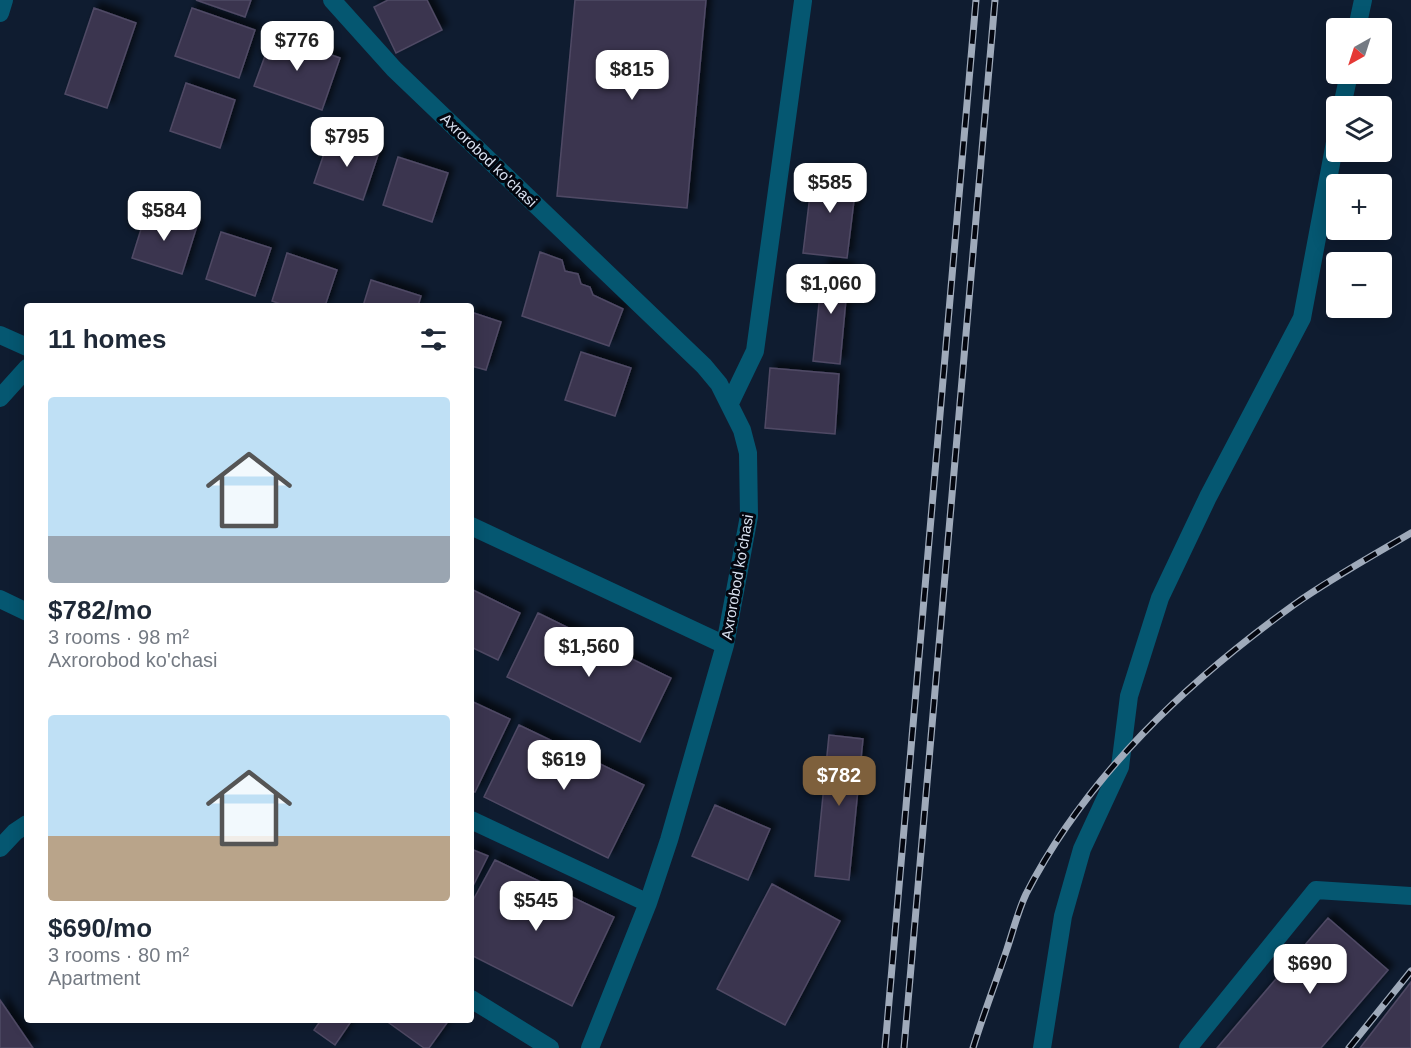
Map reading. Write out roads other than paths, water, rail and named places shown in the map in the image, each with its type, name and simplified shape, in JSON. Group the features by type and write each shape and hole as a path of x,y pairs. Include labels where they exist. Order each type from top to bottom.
{"street":[{"path":"0,13 4,0"},
{"name":"Axrorobod ko'chasi","path":"332,0 394,69 704,366 719,384 730,403 742,430 748,453 749,516 725,645 669,840 648,903 590,1048"},
{"path":"1359,18 1363,0"},
{"path":"730,403 755,351 803,2"},
{"path":"1042,1048 1064,916 1082,849 1119,766 1129,696 1160,598 1208,497 1302,318 1331,162"},
{"path":"0,335 24,346"},
{"path":"0,398 24,371"},
{"path":"474,527 725,645"},
{"path":"0,599 24,611"},
{"path":"474,821 648,903"},
{"path":"0,848 14,826"},
{"path":"1188,1048 1316,890 1411,896"},
{"path":"474,1001 550,1048"}],"railway":[{"path":"885,1048 976,0"},
{"path":"904,1048 995,0"},
{"path":"973,1048 1026,894 1079,809 1110,770 1179,698 1255,634 1323,585 1411,533"},
{"path":"1349,1048 1411,971"}]}
